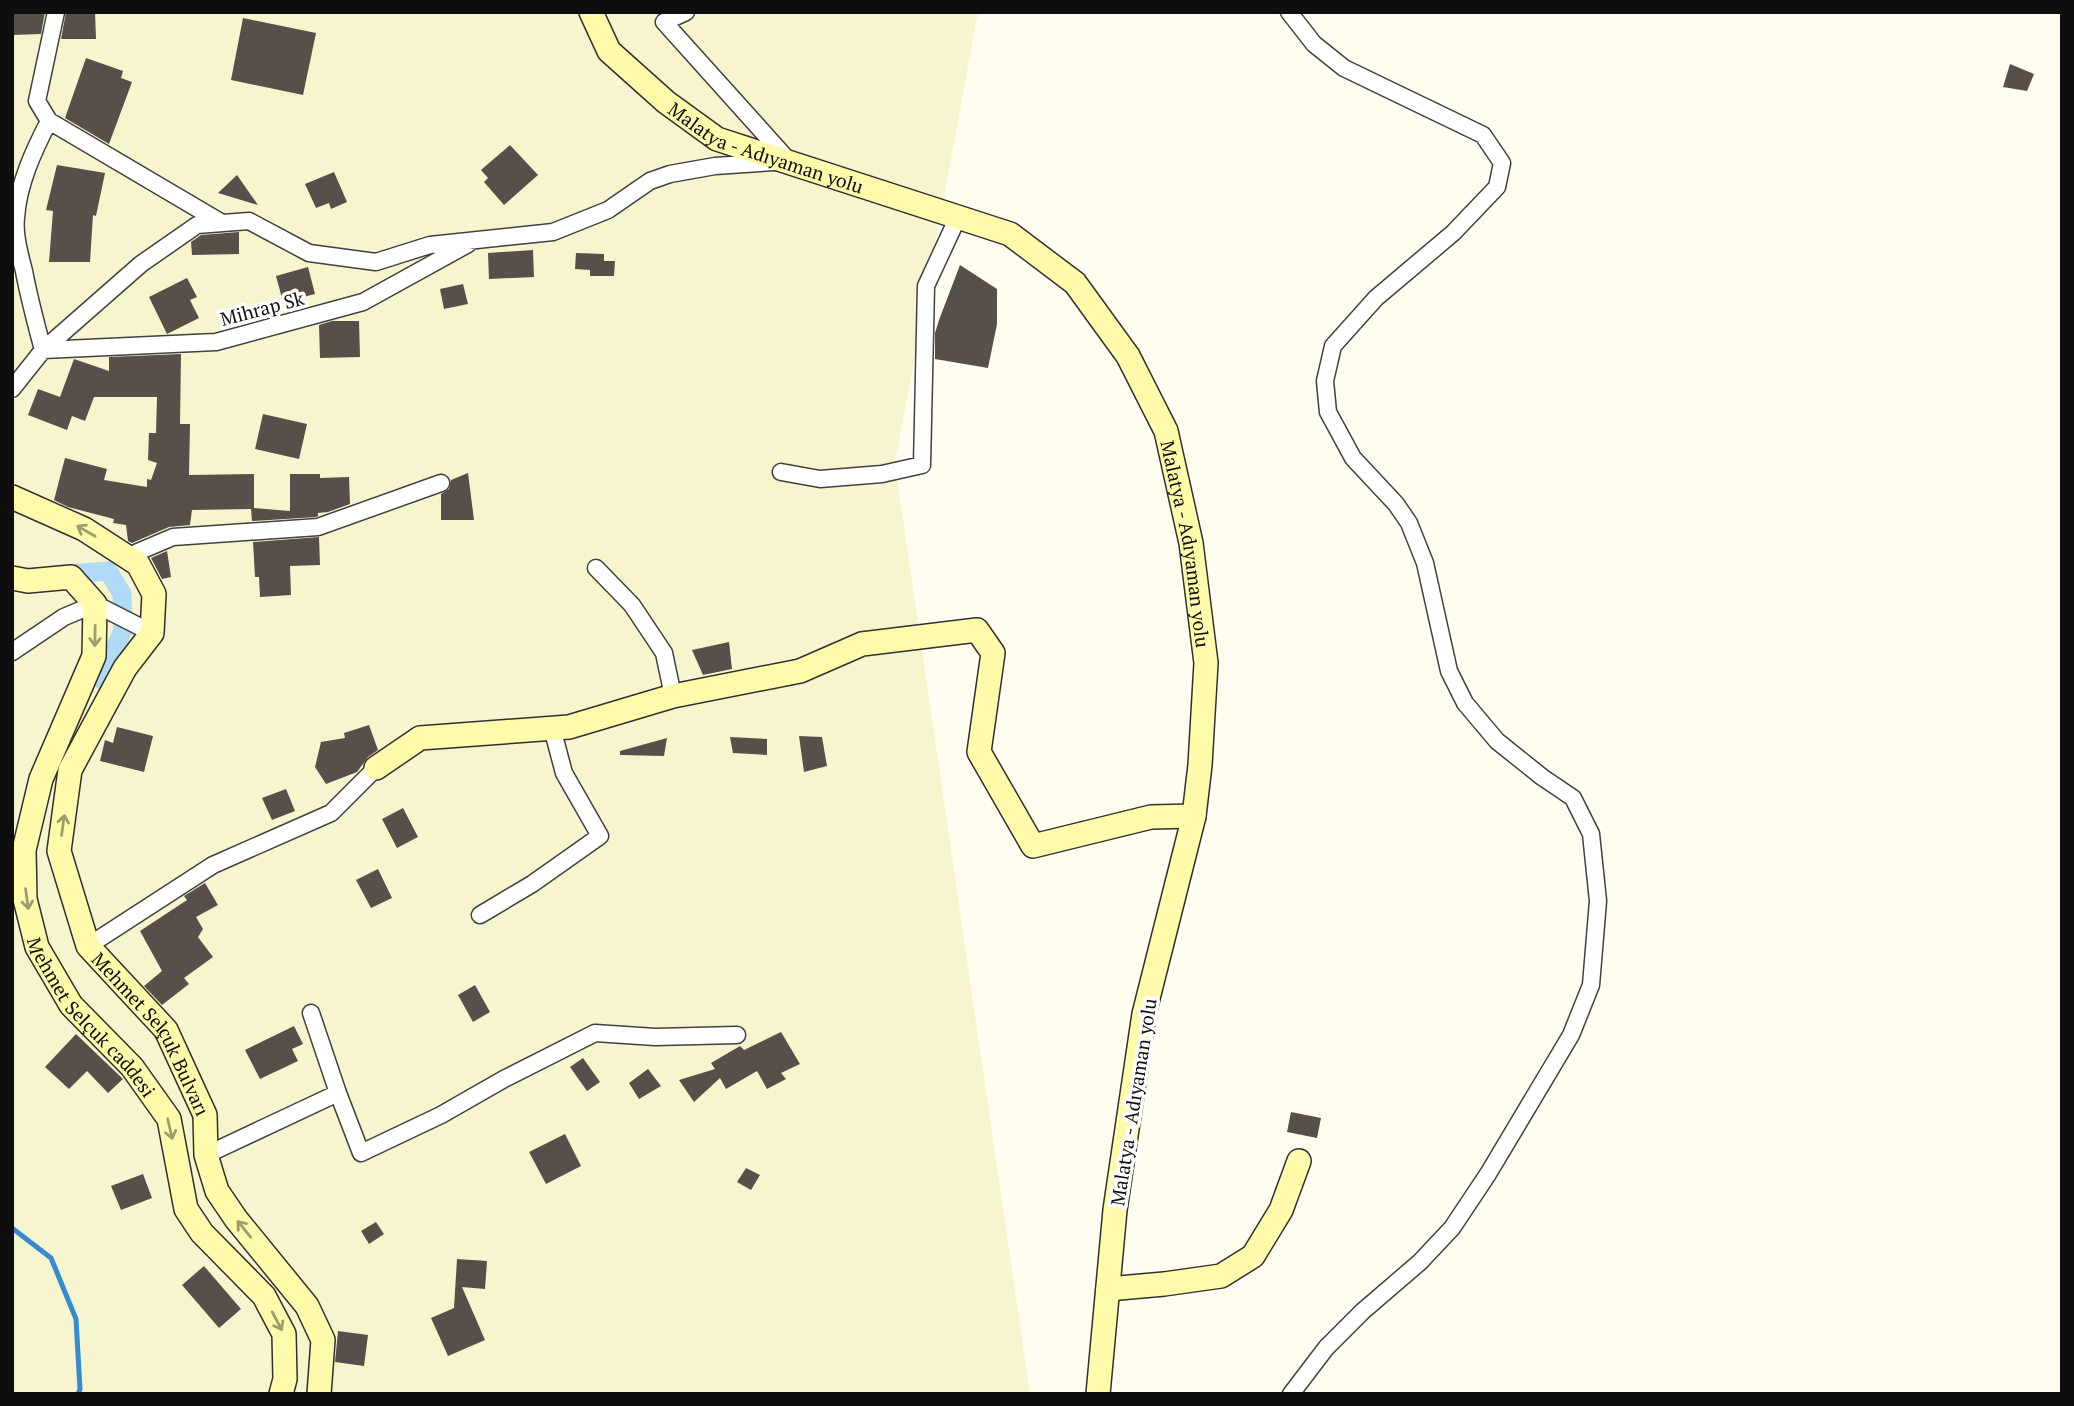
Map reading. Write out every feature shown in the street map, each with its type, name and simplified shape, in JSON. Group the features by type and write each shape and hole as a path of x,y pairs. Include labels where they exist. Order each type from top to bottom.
{"main road":[{"name":"Malatya - Adıyaman yolu","path":"591,12 610,51 666,102 717,139 1010,234 1075,283 1128,356 1166,431 1191,543 1206,663 1200,765 1194,816 1144,1014 1115,1210 1098,1394"},
{"path":"12,497 84,528 138,565 154,594 152,633"},
{"path":"12,578 28,582 71,577 96,604"},
{"name":"Mehmet Selçuk caddesi","path":"96,604 94,656 41,779 24,850 25,899 37,947 71,1005 132,1067 169,1119 186,1209 202,1233 264,1296 284,1334 285,1379 281,1394"},
{"path":"376,768 420,738 569,726 673,696 800,671 862,644 977,630 993,653 979,752 1033,846 1152,817 1194,816"},
{"name":"Mehmet Selçuk Bulvarı","path":"152,633 125,668 71,770 59,851 88,946 166,1030 205,1115 206,1155 217,1191 236,1219 307,1306 323,1340 319,1394"},
{"path":"1108,1289 1221,1276 1253,1255 1281,1210 1299,1161"}],"street":[{"path":"56,12 37,101 49,121 222,223"},
{"path":"686,12 664,22 788,162"},
{"path":"1289,12 1314,44 1344,68 1483,135 1502,163 1497,187 1453,233 1376,298 1333,346 1325,381 1328,412 1353,458 1396,504 1409,523 1424,563 1449,671 1465,703 1497,741 1573,798 1591,834 1598,901 1591,985 1571,1034 1488,1174 1452,1228 1420,1262 1363,1311 1326,1348 1291,1394"},
{"path":"43,350 19,252 15,219 29,166 49,121"},
{"path":"12,389 43,350 141,264 197,225 249,221 309,253 376,261 430,245 553,232 608,210 650,181 670,174 715,166 788,162"},
{"path":"781,472 820,479 882,474 922,465 926,286 958,217"},
{"name":"Mihrap Sk","path":"43,350 216,342 363,302 474,240"},
{"path":"126,557 173,537 318,527 441,484"},
{"path":"596,568 632,606 664,653 673,696"},
{"path":"12,652 64,617 96,604 152,633"},
{"path":"480,915 532,884 600,836 564,772 552,728"},
{"path":"88,946 213,865 331,813 376,768"},
{"path":"311,1013 362,1153 441,1115 504,1079 595,1033 655,1037 737,1035"},
{"path":"206,1155 338,1093"}],"green space":[{"path":"12,12 978,12 895,464 1030,1394 12,1394"}],"building":[{"path":"12,12 45,12 41,34 12,35"},
{"path":"66,12 95,12 96,39 61,39"},
{"path":"243,18 316,33 303,95 231,80"},
{"path":"86,58 123,71 121,78 132,82 109,144 65,118"},
{"path":"2010,64 2034,74 2027,91 2003,87"},
{"path":"510,145 538,175 504,205 484,182 488,178 481,170"},
{"path":"57,165 105,173 96,216 93,215 90,262 49,262 53,211 46,210"},
{"path":"334,172 347,202 331,209 329,203 316,208 305,184"},
{"path":"237,175 258,205 218,193"},
{"path":"239,232 239,254 192,255 191,242 201,235"},
{"path":"533,250 534,277 489,279 488,253"},
{"path":"576,253 604,254 604,261 615,261 614,276 590,276 590,270 575,269"},
{"path":"960,265 997,289 997,324 988,368 935,359 935,333"},
{"path":"308,267 315,294 283,302 276,276"},
{"path":"187,278 197,297 190,300 199,318 167,334 149,297"},
{"path":"463,284 468,304 444,309 440,289"},
{"path":"332,321 359,321 360,357 320,358 319,325"},
{"path":"181,354 180,424 190,424 189,475 254,474 254,508 290,511 290,474 320,474 320,478 349,477 350,504 318,513 316,517 252,521 251,509 192,510 190,525 169,527 132,543 128,541 126,525 113,523 114,519 68,507 54,500 65,458 107,469 104,480 147,487 147,479 151,480 157,463 148,460 149,433 156,433 157,397 94,397 85,421 72,416 67,430 28,415 38,389 60,397 74,359 109,371 109,357"},
{"path":"263,414 307,424 299,459 255,449"},
{"path":"468,473 474,520 441,520 441,494 449,489 451,480"},
{"path":"319,537 320,565 290,566 291,595 260,597 259,577 255,577 253,542"},
{"path":"167,551 171,577 162,579 151,558"},
{"path":"729,642 732,669 703,675 692,650"},
{"path":"369,725 378,750 368,757 357,772 326,784 315,767 321,742 345,738 344,733"},
{"path":"117,727 153,736 144,772 100,761 105,740 113,743"},
{"path":"799,736 822,737 827,766 804,772"},
{"path":"730,737 767,739 767,755 733,753"},
{"path":"667,738 664,756 620,755 620,751"},
{"path":"286,789 295,811 272,820 262,798"},
{"path":"403,808 418,837 397,848 382,819"},
{"path":"378,869 392,898 371,908 356,880"},
{"path":"205,883 218,905 196,917 203,929 198,937 213,957 184,978 189,984 162,1005 144,986 162,971 140,931 187,900 184,896"},
{"path":"475,985 490,1012 473,1022 458,995"},
{"path":"294,1026 303,1044 292,1049 298,1061 260,1079 245,1050"},
{"path":"781,1032 800,1064 781,1073 786,1079 767,1089 757,1071 726,1089 720,1078 694,1102 679,1080 715,1069 711,1063 740,1046 744,1050"},
{"path":"76,1034 123,1079 108,1093 87,1071 69,1089 45,1067"},
{"path":"583,1058 600,1082 587,1091 570,1067"},
{"path":"648,1069 661,1086 639,1099 629,1083"},
{"path":"1291,1112 1321,1118 1317,1138 1287,1132"},
{"path":"565,1134 581,1166 546,1184 529,1152"},
{"path":"746,1168 760,1175 751,1190 737,1182"},
{"path":"143,1174 152,1198 121,1210 111,1186"},
{"path":"376,1222 384,1234 369,1244 361,1231"},
{"path":"457,1259 487,1261 485,1289 462,1287 485,1340 448,1356 431,1318 454,1308"},
{"path":"204,1266 241,1309 219,1328 182,1285"},
{"path":"338,1331 368,1335 364,1366 335,1362"}],"waterway":[{"path":"58,575 108,571 122,594 123,630 102,680"},
{"path":"12,1228 51,1258 76,1319 80,1389 78,1394"}]}
